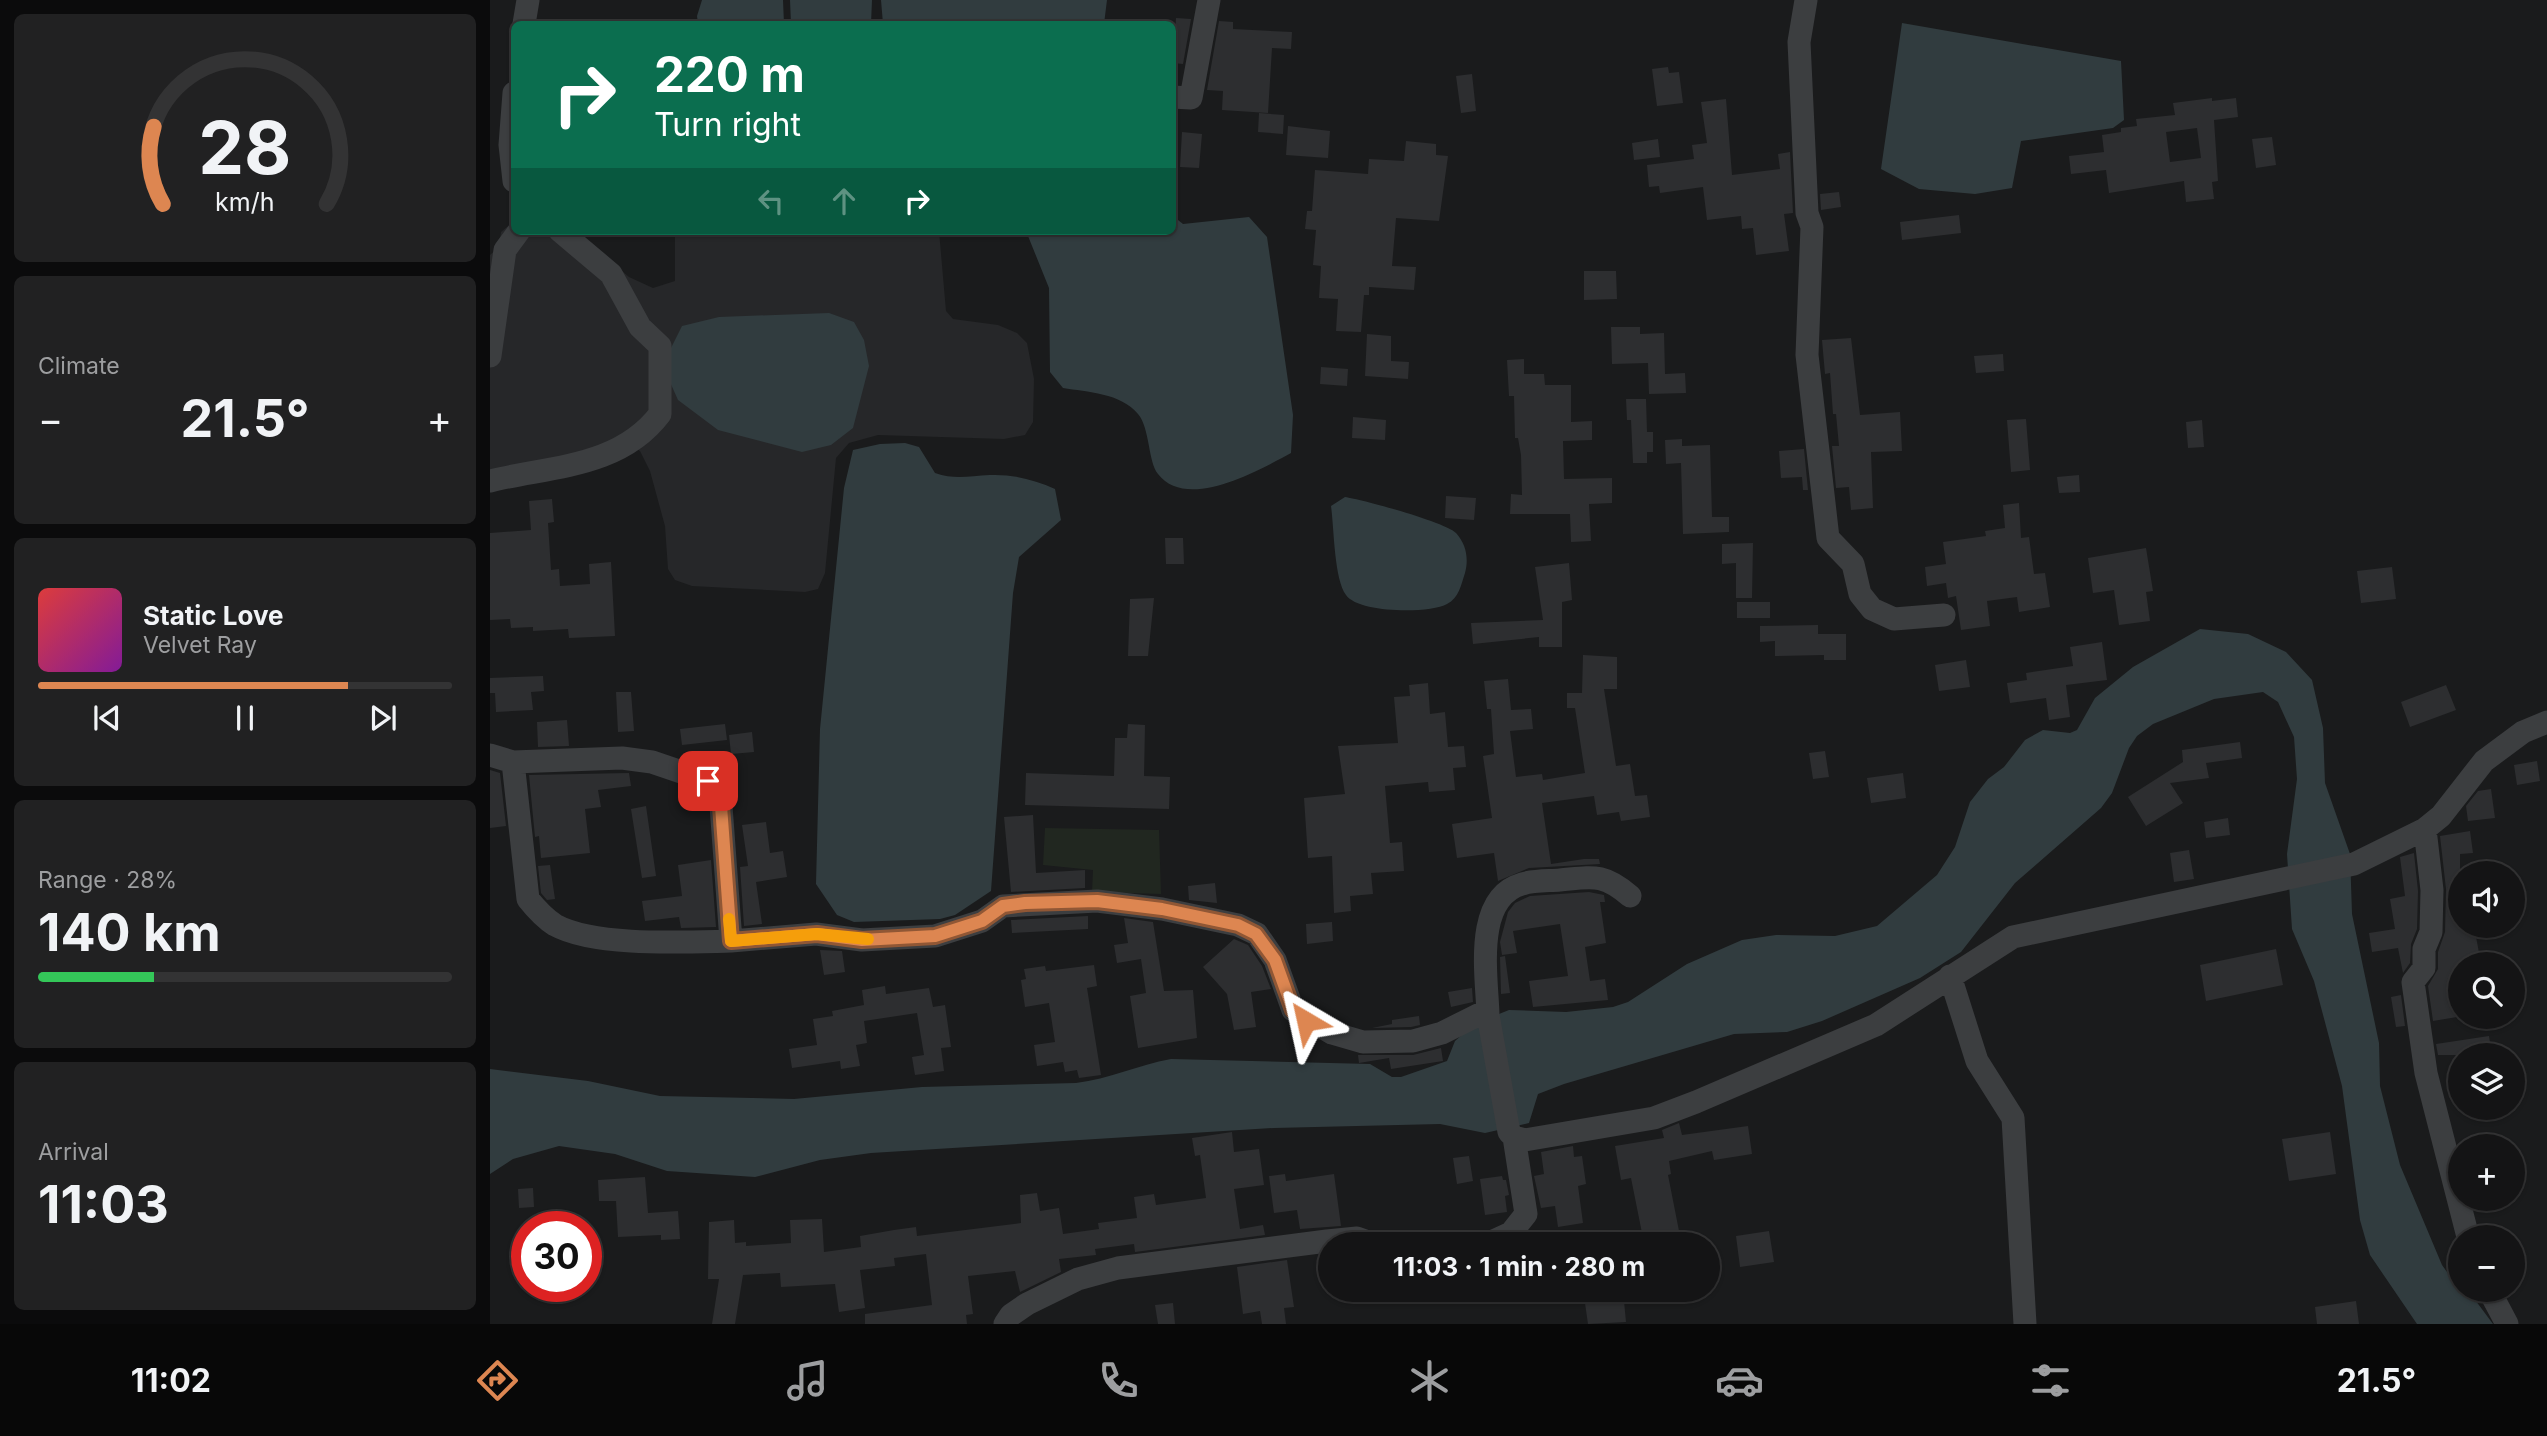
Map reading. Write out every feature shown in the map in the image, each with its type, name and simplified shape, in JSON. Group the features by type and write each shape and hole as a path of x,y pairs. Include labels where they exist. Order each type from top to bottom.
{"street":[{"path":"528,0 530,21"},
{"path":"1176,97 1191,98 1209,0"},
{"path":"1806,0 1799,42 1807,213 1812,227 1807,355 1828,538 1853,564 1860,594 1872,609 1894,620 1944,615"},
{"path":"511,132 511,154"},
{"path":"490,356 505,250 516,235"},
{"path":"490,481 579,464 612,452 637,439 660,414 660,346 640,327 611,274 565,235"},
{"path":"1512,1134 1525,1140 1654,1118 1875,1025 2013,937 2354,864 2425,830 2441,816 2484,761 2512,738 2547,722"},
{"path":"490,755 513,762 622,758 652,762 708,781 717,790 721,806 731,941"},
{"path":"513,762 528,899 540,914 557,926 586,935 657,942 731,941 817,934 862,940 935,936 982,921 1003,906 1097,901 1162,909 1238,925 1256,934 1275,960 1293,1010 1306,1021 1332,1033 1363,1042 1413,1041 1442,1033 1484,1013 1488,1015"},
{"path":"2425,830 2433,909 2424,968 2413,982 2426,1073 2465,1225"},
{"path":"1512,1232 1525,1214 1488,1015 1489,925 1501,897 1523,883 1604,877 1630,896"},
{"path":"1950,976 1977,1061 2012,1118 2025,1324"},
{"path":"1004,1324 1011,1315 1027,1304 1078,1279 1118,1268 1318,1242"},
{"path":"2495,1302 2507,1324"}],"shaded area":[{"path":"702,0 783,0 784,21 698,21"},
{"path":"790,0 872,0 871,21 791,21"},
{"path":"881,0 1107,0 1104,21 883,21"},
{"path":"1902,23 2121,61 2124,120 2113,128 2021,141 2012,188 1975,194 1919,189 1881,169"},
{"path":"1249,217 1267,237 1293,415 1291,453 1224,484 1187,489 1171,485 1155,469 1142,420 1131,407 1103,395 1063,388 1050,372 1049,288 1028,235 1176,235 1176,218 1183,224"},
{"path":"511,224 511,235 581,235 629,277 653,288 675,281 675,235 939,235 946,311 953,319 998,325 1017,333 1027,343 1034,379 1033,422 1025,435 1004,439 878,435 849,443 836,458 825,573 818,589 805,592 692,586 675,580 668,569 665,526 650,471 640,451 619,439 570,456 490,471 490,255 499,247 501,232"},
{"path":"829,313 854,322 864,340 869,366 853,428 831,445 802,452 718,430 678,400 670,382 669,352 682,326 719,317"},
{"path":"905,443 919,447 935,473 956,477 1007,476 1032,480 1055,489 1061,520 1019,557 1013,593 991,891 955,915 940,919 854,922 837,915 816,884 820,729 844,488 853,450 880,444"},
{"path":"1345,497 1421,518 1456,533 1466,552 1467,562 1457,595 1447,604 1438,607 1394,610 1364,605 1346,595 1339,577 1331,506"},
{"path":"2200,629 2248,634 2286,652 2312,680 2323,728 2325,783 2350,854 2352,914 2379,1043 2380,1086 2400,1165 2442,1265 2448,1273 2448,1302 2477,1302 2493,1324 2417,1324 2370,1255 2360,1220 2342,1086 2314,981 2292,929 2287,854 2297,779 2294,737 2278,702 2263,692 2214,699 2153,724 2137,736 2129,748 2112,793 2101,808 2015,883 1961,952 1920,978 1822,1021 1787,1032 1734,1034 1564,1084 1538,1094 1529,1123 1485,1133 1440,1124 1274,1128 871,1153 820,1160 755,1177 667,1171 615,1154 559,1146 513,1159 490,1174 490,1069 588,1081 660,1096 794,1099 922,1087 1076,1083 1171,1059 1370,1064 1392,1077 1401,1077 1447,1061 1455,1041 1474,1024 1509,1010 1566,1012 1613,1007 1628,1002 1687,964 1742,940 1776,935 1835,936 1877,926 1937,875 1955,847 1970,802 1988,779 2004,767 2025,740 2043,730 2070,733 2077,730 2095,698 2133,667"},
{"path":"1045,828 1159,830 1161,894 1092,892 1093,870 1043,865"}],"building":[{"path":"1176,18 1191,19 1183,64 1176,63"},
{"path":"1219,21 1233,22 1233,29 1292,32 1291,49 1272,48 1268,113 1222,110 1223,91 1207,90"},
{"path":"1668,67 1669,73 1679,72 1683,103 1657,106 1652,69"},
{"path":"1472,74 1476,111 1461,113 1456,76"},
{"path":"2236,98 2238,117 2214,120 2218,181 2212,182 2214,199 2186,202 2184,181 2109,193 2106,170 2071,174 2069,156 2104,152 2102,135 2137,126 2136,119 2175,115 2173,103","holes":["2197,128 2201,158 2170,162 2166,132"]},
{"path":"1726,99 1732,175 1780,169 1778,154 1790,152 1793,213 1784,214 1789,251 1756,255 1753,228 1742,229 1741,216 1707,220 1703,187 1660,193 1659,186 1649,187 1647,165 1694,159 1692,145 1707,143 1701,102"},
{"path":"1259,113 1284,115 1283,134 1258,132"},
{"path":"1288,126 1330,131 1328,158 1286,155"},
{"path":"1182,132 1202,134 1199,168 1180,167"},
{"path":"2272,137 2276,165 2256,168 2252,139"},
{"path":"1658,139 1660,157 1634,160 1632,143"},
{"path":"1406,141 1436,144 1436,155 1448,156 1439,221 1396,218 1392,266 1416,267 1414,290 1369,287 1369,295 1364,295 1361,332 1336,331 1338,299 1319,298 1321,266 1313,265 1316,230 1305,229 1307,211 1312,211 1315,170 1368,174 1369,159 1404,161"},
{"path":"1839,192 1841,207 1821,210 1820,194"},
{"path":"1959,215 1961,233 1902,240 1900,222"},
{"path":"1584,271 1616,271 1617,299 1584,300"},
{"path":"1611,327 1640,327 1640,334 1664,333 1665,374 1685,373 1686,393 1649,394 1648,363 1612,364"},
{"path":"1367,334 1391,336 1391,361 1409,362 1408,379 1365,376"},
{"path":"1851,338 1860,415 1900,412 1902,451 1871,452 1873,508 1851,510 1849,487 1836,488 1832,446 1839,446 1836,414 1833,414 1830,373 1825,374 1822,340"},
{"path":"2003,354 2004,371 1976,373 1974,356"},
{"path":"1524,359 1524,374 1544,374 1545,385 1571,385 1571,422 1592,421 1592,440 1563,441 1564,479 1612,478 1612,503 1589,504 1591,541 1571,542 1570,514 1510,514 1511,494 1522,495 1521,455 1518,438 1515,438 1514,396 1509,396 1507,360"},
{"path":"1321,367 1348,369 1347,386 1320,384"},
{"path":"1626,399 1646,399 1647,432 1653,432 1653,452 1647,452 1647,463 1633,463 1631,420 1627,420"},
{"path":"1353,417 1386,420 1385,440 1352,438"},
{"path":"2026,419 2030,470 2011,472 2007,420"},
{"path":"2202,420 2204,447 2188,448 2186,422"},
{"path":"1682,439 1682,446 1710,445 1712,517 1729,517 1729,532 1683,534 1681,463 1666,464 1665,440"},
{"path":"1804,449 1808,490 1803,490 1802,477 1781,478 1779,451"},
{"path":"2079,475 2080,492 2059,493 2057,477"},
{"path":"1446,496 1476,498 1474,520 1445,518"},
{"path":"552,499 554,522 548,523 551,570 559,569 560,586 590,584 589,564 611,562 615,636 569,638 568,629 533,631 533,627 511,628 510,619 490,620 490,533 531,530 529,501"},
{"path":"2019,503 2021,538 2029,537 2034,574 2045,573 2050,607 2019,612 2017,597 1987,601 1990,626 1961,630 1956,596 1948,598 1946,583 1927,586 1925,567 1946,564 1943,542 1986,536 1985,531 2005,528 2003,505"},
{"path":"1165,538 1183,538 1184,564 1166,564"},
{"path":"1753,543 1752,598 1736,598 1736,563 1722,564 1722,544"},
{"path":"2146,548 2153,591 2146,592 2150,621 2119,625 2114,590 2093,593 2088,558"},
{"path":"1569,563 1572,600 1562,602 1562,647 1539,647 1539,637 1473,644 1471,623 1543,620 1535,567"},
{"path":"2392,567 2396,599 2361,603 2357,571"},
{"path":"1154,598 1148,656 1128,656 1130,599"},
{"path":"1737,602 1770,602 1770,618 1737,618"},
{"path":"1818,625 1818,634 1846,634 1846,660 1824,660 1824,655 1775,656 1775,641 1760,642 1760,626"},
{"path":"2102,642 2107,680 2066,685 2070,717 2049,720 2046,698 2010,703 2007,683 2027,680 2026,673 2073,666 2070,647"},
{"path":"1583,655 1617,657 1617,689 1604,689 1616,766 1630,764 1635,796 1647,795 1650,817 1621,821 1619,812 1597,815 1594,796 1542,803 1551,864 1599,859 1600,864 1529,868 1498,881 1494,853 1457,858 1452,824 1492,818 1483,756 1494,754 1491,709 1487,709 1484,681 1508,679 1511,710 1531,709 1533,729 1510,731 1516,777 1542,774 1543,780 1585,773 1575,708 1567,708 1567,693 1582,693"},
{"path":"1966,660 1970,687 1939,691 1935,665"},
{"path":"543,676 544,691 531,692 533,710 496,712 495,693 490,693 490,678"},
{"path":"1428,683 1430,714 1445,712 1448,747 1464,746 1466,767 1453,768 1455,790 1429,792 1428,782 1385,786 1390,843 1402,842 1404,871 1371,873 1373,894 1350,896 1351,911 1334,913 1332,856 1308,858 1304,798 1345,794 1338,746 1398,743 1394,697 1410,696 1409,685"},
{"path":"2446,685 2456,710 2410,727 2401,702"},
{"path":"616,692 631,692 634,731 618,732"},
{"path":"567,720 569,746 538,747 537,722"},
{"path":"725,724 727,740 682,745 680,729"},
{"path":"1128,724 1145,725 1144,776 1170,777 1169,809 1025,805 1026,773 1114,776 1115,738 1127,738"},
{"path":"752,732 754,752 731,754 729,735"},
{"path":"2240,742 2242,758 2206,763 2209,778 2170,783 2183,803 2146,826 2128,797 2183,762 2182,750"},
{"path":"1825,751 1829,777 1813,779 1809,753"},
{"path":"2537,761 2540,781 2517,785 2514,765"},
{"path":"490,770 500,773 506,826 490,828"},
{"path":"629,773 631,786 598,790 601,807 585,809 590,853 541,858 539,836 535,837 529,775"},
{"path":"1903,773 1906,798 1871,803 1867,778"},
{"path":"2491,789 2495,818 2468,821 2466,806 2478,791"},
{"path":"646,806 656,876 642,878 631,809"},
{"path":"1033,815 1036,873 1085,870 1085,888 1011,892 1004,817"},
{"path":"2228,818 2230,835 2206,838 2204,822"},
{"path":"766,822 770,853 783,851 787,877 756,882 762,924 744,926 740,867 748,866 742,825"},
{"path":"2470,831 2473,853 2460,854 2460,861 2448,861 2448,938 2476,938 2479,952 2448,952 2448,1018 2433,1021 2428,986 2438,969 2438,952 2445,932 2446,889 2440,836"},
{"path":"2189,850 2194,879 2174,882 2170,853"},
{"path":"2414,853 2418,891 2417,929 2411,944 2410,963 2403,973 2398,948 2372,952 2369,933 2395,929 2390,899 2405,896 2400,857"},
{"path":"711,860 716,927 681,928 679,917 645,921 642,901 682,896 678,865"},
{"path":"550,865 555,899 547,900 541,893 538,866"},
{"path":"1215,883 1217,903 1189,900 1188,886"},
{"path":"1589,892 1604,895 1605,902 1600,902 1606,943 1585,947 1590,981 1605,979 1608,1000 1533,1007 1529,981 1568,976 1560,924 1513,931 1517,953 1502,955 1500,942 1508,912 1515,903 1530,896"},
{"path":"1088,916 1088,929 1012,933 1011,920"},
{"path":"1124,918 1153,922 1164,991 1193,990 1197,1038 1138,1048 1130,996 1146,993 1141,959 1117,963 1114,945 1128,943"},
{"path":"1332,922 1333,941 1307,944 1306,924"},
{"path":"1234,939 1248,945 1262,966 1271,989 1251,992 1256,1027 1234,1030 1227,994 1203,967"},
{"path":"2276,949 2283,985 2206,1001 2200,965"},
{"path":"820,950 842,951 845,972 824,975"},
{"path":"1505,956 1510,993 1501,994 1500,957"},
{"path":"1094,965 1097,986 1087,988 1101,1075 1079,1078 1077,1070 1065,1072 1063,1062 1037,1066 1034,1045 1055,1042 1049,1003 1025,1007 1021,980 1026,979 1024,969 1045,966 1046,971"},
{"path":"885,986 886,994 929,988 933,1007 945,1005 951,1047 941,1048 944,1071 915,1075 912,1057 924,1055 917,1013 864,1021 867,1043 856,1045 860,1066 841,1069 840,1061 792,1068 789,1049 817,1045 813,1019 833,1016 832,1011 864,1005 862,990"},
{"path":"1472,988 1473,1002 1451,1007 1448,992"},
{"path":"2401,995 2405,1026 2396,1027 2391,997"},
{"path":"1419,1016 1420,1025 1372,1028 1392,1024 1392,1020"},
{"path":"2489,1036 2490,1043 2448,1043 2448,1055 2438,1055 2436,1044"},
{"path":"1441,1048 1443,1061 1391,1069 1389,1058 1359,1063 1358,1055 1413,1055"},
{"path":"1679,1123 1682,1135 1748,1126 1752,1154 1714,1160 1712,1151 1669,1161 1671,1174 1668,1175 1679,1232 1642,1232 1631,1178 1621,1180 1615,1146 1664,1138 1662,1130"},
{"path":"1232,1132 1234,1152 1259,1149 1264,1185 1234,1189 1240,1229 1263,1225 1265,1235 1135,1252 1134,1244 1095,1249 1096,1255 1059,1259 1061,1272 1020,1292 1015,1271 968,1276 973,1314 966,1315 967,1324 865,1324 865,1314 932,1305 926,1254 894,1258 895,1266 860,1270 865,1308 839,1312 835,1284 781,1287 780,1273 743,1275 735,1324 712,1324 719,1279 708,1279 709,1222 734,1220 735,1243 746,1242 746,1246 791,1243 790,1220 822,1219 824,1252 861,1247 860,1236 894,1230 916,1227 917,1236 1021,1223 1020,1195 1037,1193 1040,1211 1059,1208 1063,1234 1099,1229 1098,1223 1137,1218 1134,1197 1154,1194 1156,1205 1206,1198 1200,1155 1195,1156 1192,1138"},
{"path":"2330,1132 2336,1174 2289,1181 2282,1139"},
{"path":"1573,1146 1574,1157 1582,1156 1586,1184 1578,1186 1583,1223 1558,1227 1555,1206 1541,1208 1534,1176 1544,1174 1541,1152"},
{"path":"1469,1156 1473,1181 1457,1184 1453,1158"},
{"path":"1285,1174 1286,1181 1334,1174 1341,1226 1300,1229 1297,1210 1274,1213 1269,1176"},
{"path":"1502,1176 1503,1180 1506,1180 1509,1195 1505,1196 1507,1212 1485,1215 1480,1179"},
{"path":"645,1177 648,1213 678,1211 680,1239 661,1240 661,1235 618,1237 616,1201 599,1201 598,1180"},
{"path":"533,1188 534,1207 519,1208 518,1189"},
{"path":"1769,1231 1774,1262 1740,1267 1736,1236"},
{"path":"1287,1260 1294,1307 1284,1308 1286,1324 1262,1324 1260,1311 1243,1314 1237,1267"},
{"path":"2356,1301 2359,1324 2317,1324 2315,1307"},
{"path":"1624,1302 1626,1322 1588,1324 1585,1303"},
{"path":"1173,1303 1175,1324 1158,1324 1155,1305"}],"slow traffic":[{"path":"729,919 731,941 817,934 868,939"}],"route":[{"path":"708,781 717,790 721,806 731,941 817,934 862,940 935,936 982,921 1003,906 1025,903 1097,901 1162,909 1238,925 1256,934 1275,960 1293,1010 1306,1021"}]}
